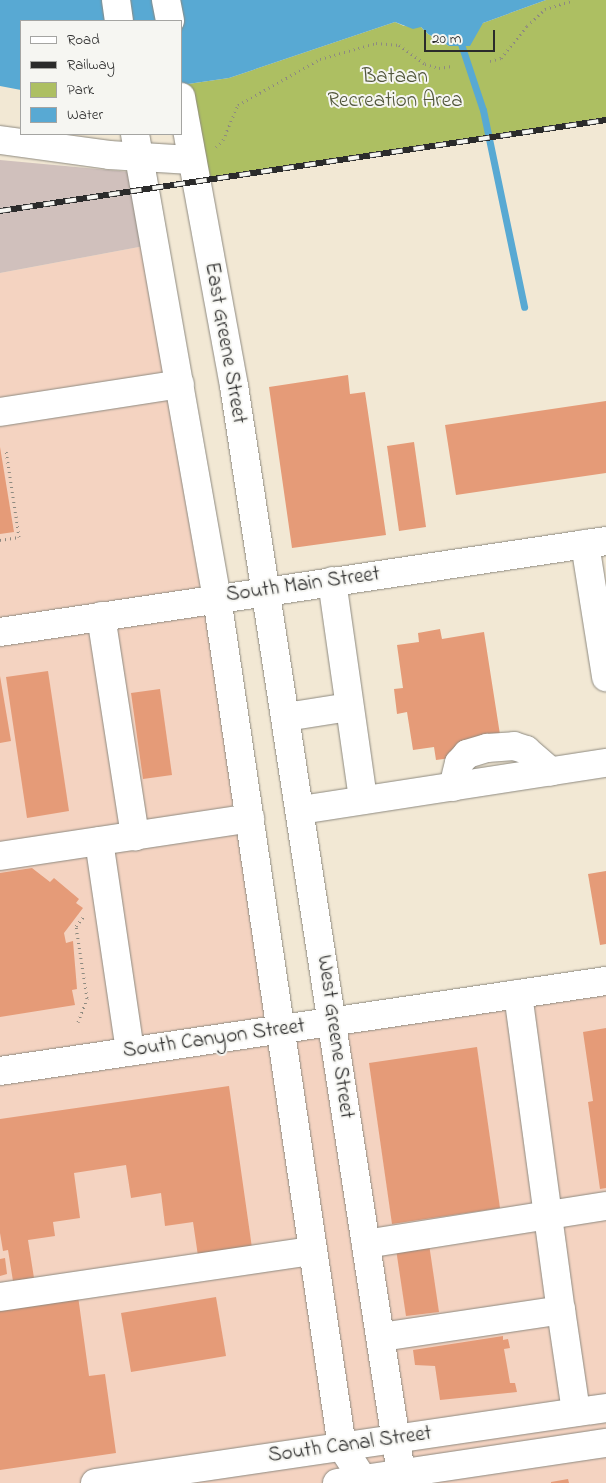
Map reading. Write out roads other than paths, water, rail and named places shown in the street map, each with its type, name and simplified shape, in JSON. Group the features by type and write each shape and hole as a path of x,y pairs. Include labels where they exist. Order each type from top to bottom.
{"main road":[{"path":"116,0 119,20"},
{"path":"166,0 170,20"},
{"name":"East Greene Street","path":"182,103 234,386 266,590"},
{"path":"0,140 136,145 190,155"},
{"path":"136,145 217,598 342,1446 364,1481"},
{"path":"0,412 180,384"},
{"path":"596,543 606,677"},
{"name":"South Main Street","path":"0,632 266,590 596,543"},
{"path":"332,581 364,800"},
{"name":"West Greene Street","path":"266,590 301,810 401,1478"},
{"path":"102,616 135,836"},
{"path":"286,717 349,707"},
{"path":"301,810 606,763"},
{"path":"0,856 250,818"},
{"path":"98,841 130,1052"},
{"name":"South Canyon Street","path":"0,1071 606,981"},
{"path":"518,994 546,1215 576,1412"},
{"path":"366,1244 606,1206"},
{"path":"0,1297 312,1251"},
{"path":"380,1337 561,1310"},
{"name":"South Canal Street","path":"94,1483 606,1408"},
{"name":"South Canal Street","path":"336,1483 401,1478 606,1443"}],"water":[{"path":"0,0 546,0 483,23 470,46 449,46 428,34 421,27 413,29 395,22 229,78 182,85 182,20 20,20 20,90 0,86"}],"waterway":[{"path":"459,38 483,110 524,307"}],"railway":[{"path":"0,211 606,120"}],"park label":[{"name":"Bataan Recreation Area","path":"395,89"}]}
